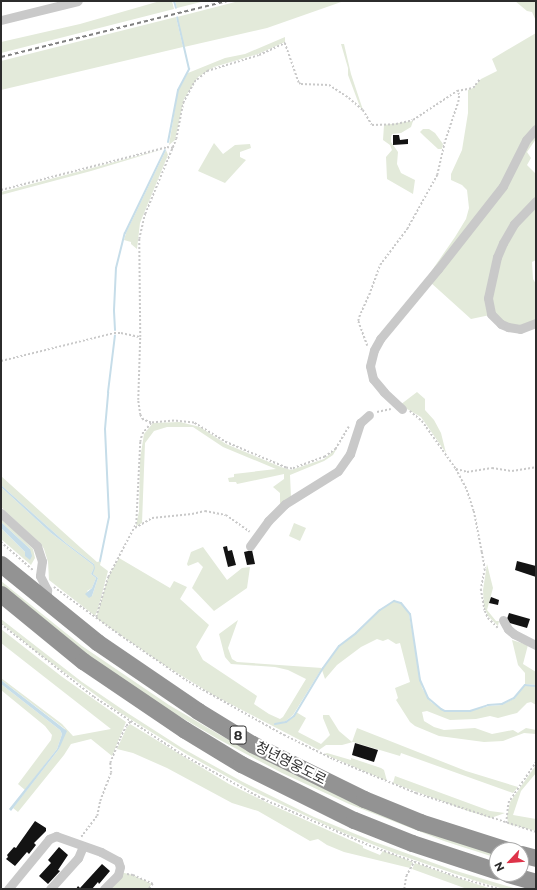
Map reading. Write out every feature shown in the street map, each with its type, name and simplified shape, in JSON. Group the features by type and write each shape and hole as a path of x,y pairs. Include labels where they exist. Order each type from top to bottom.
{"highway":[{"name":"청년영웅도로","path":"1,564 47,603 97,642 148,678 252,744 364,799 420,822 489,844"},
{"name":"청년영웅도로","path":"1,594 83,660 185,730 241,764 354,820 412,843 489,868"}],"street":[{"path":"1,20 78,1"},
{"path":"402,409 373,379 370,366 374,350 380,339 434,274 503,186 526,140 536,129"},
{"path":"536,201 514,224 503,243 497,257 488,298 491,314 501,324 508,328 520,329 536,323"},
{"path":"250,546 268,521 285,504 338,471 350,454 360,423 369,415"},
{"path":"1,513 37,546 42,561 40,576 47,590 47,603"},
{"path":"503,620 514,634 536,644"},
{"path":"8,889 52,837 56,836 116,858 119,863 120,871 104,889"},
{"path":"50,889 78,858 81,845"}],"path":[{"path":"353,422 331,453 316,461 292,469 286,468 227,443 194,423 174,421 151,423 143,420 138,400 140,337 139,239 145,214 173,148 179,127 183,103 190,88 200,76 214,67 253,57 285,42 298,83 329,85 363,110 372,125 396,124 413,120 457,91 473,88 480,79"},
{"path":"367,349 358,321 359,317 380,265 406,229 437,175 444,144 458,102 459,96 457,91"},
{"path":"1,190 167,147 173,148"},
{"path":"1,361 114,333 140,337"},
{"path":"369,415 393,409 402,409 411,412 422,421 456,470 467,490 472,505 482,552 485,569 481,589 485,611 492,624 504,632"},
{"path":"95,617 99,609 108,577 134,528 137,507 140,442 142,434 151,423"},
{"path":"456,470 467,472 492,468 512,471 536,467"},
{"path":"134,528 152,518 192,514 205,511 226,515 256,537"},
{"path":"1,542 40,576 95,617 189,682 284,735 333,759 416,793 536,832"},
{"path":"81,845 82,835 98,816 100,801 111,773 110,763 126,726 132,721"},
{"path":"506,823 508,803 536,762"},
{"path":"404,889 406,876 414,862"},
{"path":"120,871 134,875 153,884 149,889"}],"green space":[{"path":"160,1 172,1 174,9 1,53 1,42 80,24"},
{"path":"175,1 205,1 177,8"},
{"path":"239,1 344,1 267,28 184,47 177,17"},
{"path":"515,1 536,1 536,21 532,12 527,11"},
{"path":"176,17 183,47 1,90 1,61"},
{"path":"536,33 536,128 502,185 428,276 466,219 469,208 467,190 462,185 451,180 451,174 462,150 468,113 468,90 473,88 481,79 497,71 492,59"},
{"path":"285,37 285,42 258,54 214,67 198,77 184,99 175,140 169,145 178,90 188,73 225,58 245,54"},
{"path":"341,44 344,44 351,74 363,110 360,107 348,75 348,68"},
{"path":"413,121 411,127 401,133 392,134 391,142 398,152 397,164 401,173 415,180 413,194 387,179 386,157 392,150 390,145 383,140 384,125"},
{"path":"423,129 429,129 435,133 443,144 442,149 438,149 420,132"},
{"path":"536,132 536,139 527,152 531,158 527,165 536,174 536,199 501,243 490,315 471,319 430,282"},
{"path":"214,143 223,154 235,145 250,144 251,148 240,152 240,157 246,160 225,183 198,171"},
{"path":"164,149 91,171 1,195 1,192"},
{"path":"166,150 168,155 140,223 137,249 131,244 131,242 124,240 126,233"},
{"path":"536,202 536,260 532,262 533,279 536,284 536,323 520,328 496,320 489,298 503,244"},
{"path":"417,392 425,399 425,410 434,420 441,433 446,453 421,417 400,405"},
{"path":"180,422 200,427 226,444 291,470 324,459 337,448 333,455 324,461 290,475 291,497 280,507 280,493 273,487 284,479 284,474 237,484 236,482 229,482 228,478 234,477 234,474 276,469 223,447 193,427 167,427 154,431 145,443 142,523 136,526 139,511 140,459 144,434 153,423"},
{"path":"1,476 97,562 101,561 100,565 108,571 95,616 49,580 48,562 44,549 41,544 1,507 1,487 51,533 94,567 94,564 66,543 1,485","holes":["94,569 93,574 98,578 92,596 87,591 92,588 96,578 91,574"]},
{"path":"1,517 33,549 35,558 31,565 1,539 1,528 25,552 25,556 30,549 1,522"},
{"path":"294,523 306,528 300,541 289,536"},
{"path":"203,547 227,580 242,568 250,567 247,588 214,611 192,588 203,567 198,562 188,566 187,564 191,552"},
{"path":"119,558 170,588 174,581 187,587 180,599 209,625 196,647 203,660 257,696 254,704 269,714 280,719 283,717 306,679 288,670 275,667 231,664 225,657 219,634 238,620 228,648 232,659 237,662 322,668 293,715 286,721 276,724 286,722 291,719 296,712 306,718 298,732 321,744 330,735 323,718 323,715 329,715 339,731 352,742 357,728 466,771 518,787 513,793 401,753 400,756 353,742 342,745 326,745 319,750 215,696 164,665 96,618 108,577"},
{"path":"487,564 493,588 487,610 496,621 499,621 498,626 488,616 484,607 483,590"},
{"path":"1,581 82,646 169,705 220,735 293,773 489,851 489,855 444,841 349,804 282,773 218,739 167,709 79,649 1,587"},
{"path":"394,601 401,603 409,614 422,688 431,702 441,709 445,711 470,711 489,706 502,705 515,698 525,685 536,686 536,705 531,702 527,703 517,713 498,718 490,716 476,719 450,720 427,711 422,712 424,721 434,727 444,730 475,728 492,734 513,730 518,733 526,728 536,730 536,734 524,733 503,741 484,742 439,736 415,726 410,722 396,700 398,698 395,688 410,682 400,643 396,644 388,639 383,641 377,639 361,647 337,665 325,679 322,670 339,646 356,633 380,610"},
{"path":"1,619 82,682 129,714 182,748 241,781 314,817 375,842 453,870 489,881 489,882 517,889 504,889 473,880 394,853 334,829 251,790 188,755 119,712 39,654 1,623"},
{"path":"1,629 61,676 126,722 112,756 91,739 71,744 64,755 18,812 13,808 59,749 65,729 1,680 1,678 62,724 73,736 111,729 1,643"},
{"path":"512,640 528,645 523,664 536,672 536,685 525,684 525,673 518,665"},
{"path":"1,684 60,730 62,734 57,749 25,790 18,784 51,740 52,735 45,726 1,690"},
{"path":"130,724 229,784 363,846 363,848 380,855 383,851 413,862 410,868 344,852 327,845 318,839 310,841 258,811 232,803 167,768 133,753 117,749 127,727"},
{"path":"327,753 351,760 351,758 381,768 384,770 387,781 324,754"},
{"path":"536,765 536,773 521,791 513,815 536,819 536,831 508,824 507,816 510,802"},
{"path":"395,776 490,811 505,813 491,818 468,811 393,783"},
{"path":"415,863 492,889 467,889 412,869"},
{"path":"120,872 133,875 152,884 148,889 108,889"}],"water":[{"path":"1,485 66,543 94,564 95,568 93,574 98,578 92,596 89,598 85,594 92,588 96,578 91,574 94,568 93,565 51,533 1,487"},
{"path":"1,522 30,549 32,556 30,560 25,556 25,552 1,528"},
{"path":"1,680 67,731 59,749 11,811 9,809 57,749 62,734 60,730 1,684"}],"building":[{"path":"393,135 399,135 400,140 408,139 408,144 393,145"},
{"path":"227,546 228,551 232,550 236,565 228,567 223,547"},
{"path":"252,550 255,564 247,565 244,552"},
{"path":"517,561 536,566 536,577 515,570"},
{"path":"491,597 499,600 498,605 489,603"},
{"path":"509,613 530,619 527,628 506,622"},
{"path":"355,743 378,750 374,762 352,755"},
{"path":"35,821 46,828 46,831 34,843 36,845 29,854 27,852 15,866 6,859 8,857 7,855 14,847 16,848"},
{"path":"59,847 68,855 58,870 60,871 48,884 39,876 51,863 48,860"},
{"path":"102,864 110,871 99,884 98,882 92,889 76,889 78,886 80,888"}],"waterway":[{"path":"174,1 176,8"},
{"path":"168,142 178,90 189,69 177,17"},
{"path":"115,330 114,310 116,268 125,233 165,150"},
{"path":"100,561 109,517 105,429 115,335"},
{"path":"275,724 286,722 294,716 323,668 339,646 356,633 380,610 394,601 401,603 410,614 420,680 428,698 441,709 445,711 470,711 488,705 502,704 514,698 525,685 536,686"}],"railway":[{"path":"1,57 227,1"}]}
